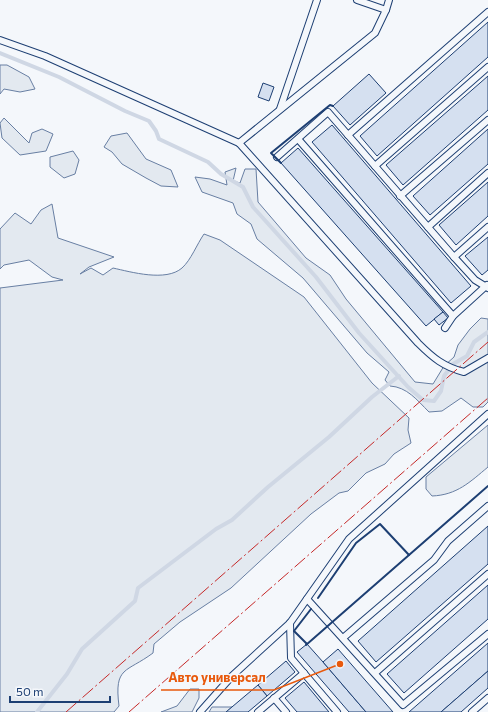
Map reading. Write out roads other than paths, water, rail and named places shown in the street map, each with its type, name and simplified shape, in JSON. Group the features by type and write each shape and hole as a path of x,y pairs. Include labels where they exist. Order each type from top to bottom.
{"lane":[{"path":"280,109 317,0"},
{"path":"357,0 386,10"},
{"path":"239,143 375,33 389,0"},
{"path":"348,135 488,12"},
{"path":"0,40 45,56 239,143 418,343 432,356 449,368 464,372 488,358"},
{"path":"375,166 488,67"},
{"path":"277,157 328,112 454,257 476,280 487,286 453,316 445,328"},
{"path":"400,196 488,120"},
{"path":"298,139 453,316"},
{"path":"428,227 488,173"},
{"path":"454,257 488,227"},
{"path":"200,712 232,676 290,623 349,539 488,414"},
{"path":"343,638 434,560 448,541 488,506"},
{"path":"374,673 488,574"},
{"path":"308,599 403,705 488,634"},
{"path":"290,623 291,658 337,712"},
{"path":"258,712 304,673"},
{"path":"274,698 286,712"},
{"path":"472,712 487,700"}],"waterway":[{"path":"0,53 59,77 125,111 149,121 156,131 159,139 208,162 221,174 243,187 253,207 316,277 359,333 408,387 423,400 434,401 441,391 444,376 453,364 467,356 474,342 488,332"},
{"path":"37,712 67,674 82,649 135,601 138,588 216,529 232,520 268,487 329,437 372,397 399,376"}],"place":[{"name":"Авто универсал","path":"340,664"}]}
